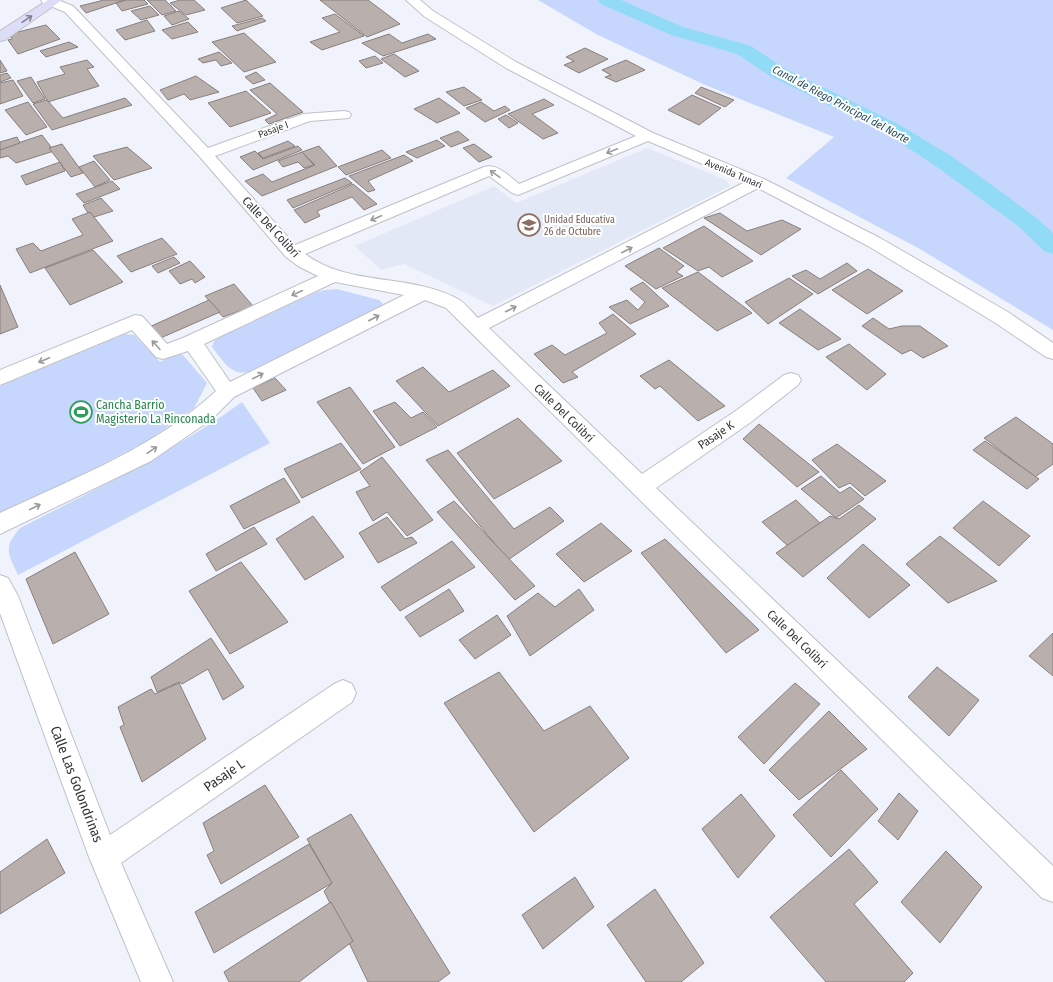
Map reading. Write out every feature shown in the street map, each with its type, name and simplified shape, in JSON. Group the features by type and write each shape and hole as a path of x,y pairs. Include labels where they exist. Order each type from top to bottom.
{"main road":[{"path":"0,37 53,0"}],"street":[{"name":"Calle Del Colibrí","path":"53,0 69,9 205,154 292,253 304,262 333,276 424,293 452,304 1053,887"},
{"name":"Avenida Tunari","path":"412,0 429,14 511,65 648,136 758,182 874,242 1001,317 1053,352"},
{"name":"Pasaje I","path":"205,154 308,117 344,115"},
{"path":"292,253 490,170 518,190 648,136"},
{"path":"476,327 758,182"},
{"path":"0,378 135,321 163,352 192,342 333,276"},
{"path":"0,524 143,455 205,413 227,392 424,293"},
{"path":"192,342 227,392"},
{"name":"Pasaje K","path":"640,486 744,416 791,380"},
{"name":"Calle Las Golondrinas","path":"0,586 6,596 104,857 157,982"},
{"name":"Pasaje L","path":"104,857 343,693"}],"shaded area":[{"path":"538,0 1053,0 1053,330 920,249 786,178 834,137 703,84 598,35"},
{"name":"Unidad Educativa 26 de Octubre","path":"647,148 726,180 730,186 493,306 404,264 381,270 355,246 494,186 516,203"},
{"path":"337,289 379,300 383,304 381,308 249,372 242,373 232,369 224,362 212,347 214,341 218,338 317,292"},
{"path":"125,334 134,335 160,362 173,355 182,354 207,383 194,408 149,440 15,509 0,514 0,386"},
{"path":"242,402 270,443 18,575 10,556 9,546 20,528 161,454"}],"building":[{"path":"104,0 125,0 86,13 80,6"},
{"path":"126,0 144,0 148,4 122,11 116,3"},
{"path":"147,0 165,0 176,11 162,15"},
{"path":"180,0 194,0 205,10 186,15 170,3"},
{"path":"246,0 263,16 237,23 221,8"},
{"path":"320,0 368,0 400,24 367,37"},
{"path":"150,6 159,15 141,20 131,11"},
{"path":"179,11 189,19 172,25 164,16"},
{"path":"335,14 364,36 322,50 310,42 340,32 322,18"},
{"path":"262,18 266,21 237,31 232,26"},
{"path":"147,20 155,31 125,40 116,30"},
{"path":"188,22 198,32 172,39 162,30"},
{"path":"46,25 60,39 18,54 8,40 12,39 10,34"},
{"path":"244,33 276,62 244,72 212,42"},
{"path":"389,34 402,43 428,34 436,39 383,56 362,43"},
{"path":"69,42 78,47 46,57 40,51"},
{"path":"585,48 608,59 579,73 564,65 574,61 566,57"},
{"path":"219,52 232,63 221,66 216,60 203,63 198,59"},
{"path":"394,54 419,71 405,77 381,59"},
{"path":"375,56 383,63 366,68 359,61"},
{"path":"0,60 7,71 0,73"},
{"path":"87,60 94,67 87,69 99,86 48,102 37,82 65,74 60,67"},
{"path":"626,60 645,70 616,82 605,77 611,75 602,70"},
{"path":"256,72 265,80 253,84 245,77"},
{"path":"7,73 11,78 0,82 0,75"},
{"path":"196,76 219,92 190,100 184,94 168,100 160,90"},
{"path":"31,77 45,99 33,103 17,81"},
{"path":"13,80 23,96 0,104 0,83"},
{"path":"270,83 303,112 269,124 265,120 277,114 250,90"},
{"path":"464,87 482,100 464,106 446,92"},
{"path":"701,87 734,100 725,107 695,93"},
{"path":"246,91 271,113 230,127 208,103"},
{"path":"692,95 721,108 699,125 668,110"},
{"path":"125,98 132,105 52,130 33,104 47,100 63,118"},
{"path":"439,98 460,113 437,123 414,109"},
{"path":"544,99 554,105 532,114 558,133 543,139 508,114"},
{"path":"28,102 47,127 26,135 5,110"},
{"path":"481,102 494,111 505,106 510,110 485,122 466,108"},
{"path":"506,115 518,123 509,128 498,119"},
{"path":"458,131 469,140 451,147 440,138"},
{"path":"42,135 54,151 16,163 8,156 0,158 0,149"},
{"path":"17,137 20,143 0,150 0,142"},
{"path":"437,140 445,146 417,158 406,152"},
{"path":"288,141 295,146 263,158 258,153"},
{"path":"62,144 83,173 71,177 49,148"},
{"path":"474,144 492,157 479,162 463,148"},
{"path":"298,146 302,150 253,170 240,157 255,151 263,159"},
{"path":"319,146 337,166 262,196 245,181 263,174 272,182 315,165 302,152"},
{"path":"127,147 152,168 114,180 93,156"},
{"path":"382,150 391,158 346,175 338,167"},
{"path":"302,152 314,165 304,168 298,162 283,167 278,161"},
{"path":"404,155 413,161 368,181 375,190 368,192 349,176"},
{"path":"94,161 110,180 95,187 79,167"},
{"path":"60,162 65,171 26,185 21,176"},
{"path":"345,178 352,183 293,208 287,200"},
{"path":"112,181 120,189 84,203 76,194"},
{"path":"353,184 377,204 364,210 352,197 317,211 320,216 305,223 294,210"},
{"path":"101,198 113,211 91,218 83,205"},
{"path":"90,212 113,241 30,273 16,249 33,243 41,251 83,235 72,219"},
{"path":"720,213 747,231 782,220 801,229 761,255 704,218"},
{"path":"704,226 753,261 722,277 709,267 698,271 663,248"},
{"path":"162,238 177,254 131,272 117,256"},
{"path":"659,248 684,266 676,272 683,276 656,289 625,266"},
{"path":"93,250 123,282 70,305 45,268"},
{"path":"174,257 180,263 158,273 152,266"},
{"path":"190,261 205,277 195,283 192,279 180,284 169,271"},
{"path":"847,263 857,271 818,294 792,276 806,270 820,279"},
{"path":"868,269 903,291 867,314 832,290"},
{"path":"698,272 752,313 717,331 662,288"},
{"path":"789,278 813,294 768,324 745,302"},
{"path":"643,282 669,306 630,324 609,307 627,300 638,310 645,302 630,289"},
{"path":"234,284 253,306 223,317 205,296"},
{"path":"0,285 18,327 0,334"},
{"path":"209,300 220,312 156,340 147,328"},
{"path":"800,309 841,339 818,350 779,323"},
{"path":"613,314 636,334 572,372 578,377 563,383 534,354 552,345 565,355 607,333 599,323"},
{"path":"873,318 889,329 902,326 920,326 948,346 923,358 911,350 902,354 862,326"},
{"path":"849,344 886,374 867,390 826,357"},
{"path":"669,360 725,406 698,421 660,386 655,389 640,376"},
{"path":"423,367 449,392 493,370 510,386 438,426 396,381"},
{"path":"275,378 286,390 262,401 253,388"},
{"path":"350,387 395,447 363,464 317,402"},
{"path":"395,402 411,418 423,412 437,427 400,446 373,411"},
{"path":"1016,417 1053,444 1053,464 1035,477 984,438"},
{"path":"518,418 562,461 494,499 457,453"},
{"path":"759,424 819,472 797,487 743,439"},
{"path":"985,441 1039,479 1027,489 973,450"},
{"path":"341,443 361,469 302,498 284,469"},
{"path":"837,444 886,481 865,496 850,483 839,488 812,460"},
{"path":"448,450 514,529 550,507 564,521 508,560 426,460"},
{"path":"382,457 433,520 407,536 387,512 373,521 356,492 370,486 360,472"},
{"path":"821,476 840,493 850,487 864,499 836,518 801,489"},
{"path":"284,478 300,502 244,529 230,506"},
{"path":"796,500 820,523 789,547 762,522"},
{"path":"454,501 535,586 515,600 437,512"},
{"path":"983,501 1030,536 999,566 953,528"},
{"path":"859,505 876,519 803,577 776,553 830,516 839,519"},
{"path":"313,516 344,557 305,580 276,539"},
{"path":"387,517 405,539 412,537 417,543 378,563 359,533"},
{"path":"601,523 632,551 584,582 556,554"},
{"path":"254,527 267,544 216,571 206,554"},
{"path":"940,536 997,581 948,603 906,564"},
{"path":"665,539 759,630 726,653 641,553"},
{"path":"452,541 475,567 400,611 381,587"},
{"path":"863,544 910,585 869,618 827,578"},
{"path":"75,552 109,614 53,644 26,579"},
{"path":"241,562 288,622 230,654 189,591"},
{"path":"449,589 464,611 420,637 405,617"},
{"path":"579,589 594,610 530,656 507,616 538,593 555,607"},
{"path":"497,615 511,635 475,659 459,640"},
{"path":"1053,633 1053,676 1029,656"},
{"path":"211,638 244,687 223,700 208,669 182,684 179,682 157,692 151,677"},
{"path":"937,667 979,700 949,736 908,697"},
{"path":"499,672 544,731 590,706 629,758 534,832 444,703"},
{"path":"179,683 206,739 142,782 120,727 124,725 118,707 151,689 155,694"},
{"path":"795,683 820,704 764,764 738,737"},
{"path":"829,711 867,749 799,800 769,770"},
{"path":"841,770 878,809 831,857 793,815"},
{"path":"265,785 299,837 221,884 207,855 214,851 203,823"},
{"path":"899,793 918,811 898,840 878,821"},
{"path":"741,794 775,836 738,878 702,829"},
{"path":"351,814 450,973 438,982 368,982 324,891 332,883 307,839"},
{"path":"47,839 65,873 0,914 0,872"},
{"path":"309,844 332,883 214,953 195,912"},
{"path":"849,849 878,882 854,904 913,973 904,982 826,982 770,917"},
{"path":"946,851 982,887 940,943 901,902"},
{"path":"575,877 594,907 543,949 522,915"},
{"path":"655,889 704,963 681,982 646,982 607,925"},
{"path":"331,902 353,941 299,982 229,982 224,972"}],"waterway":[{"name":"Canal de Riego Principal del Norte","path":"607,0 677,31 744,50 777,72 891,128 945,162 1026,221 1053,246"}],"place":[{"name":"Unidad Educativa 26 de Octubre","path":"529,225"},
{"name":"Cancha Barrio Magisterio La Rinconada","path":"81,412"}]}
